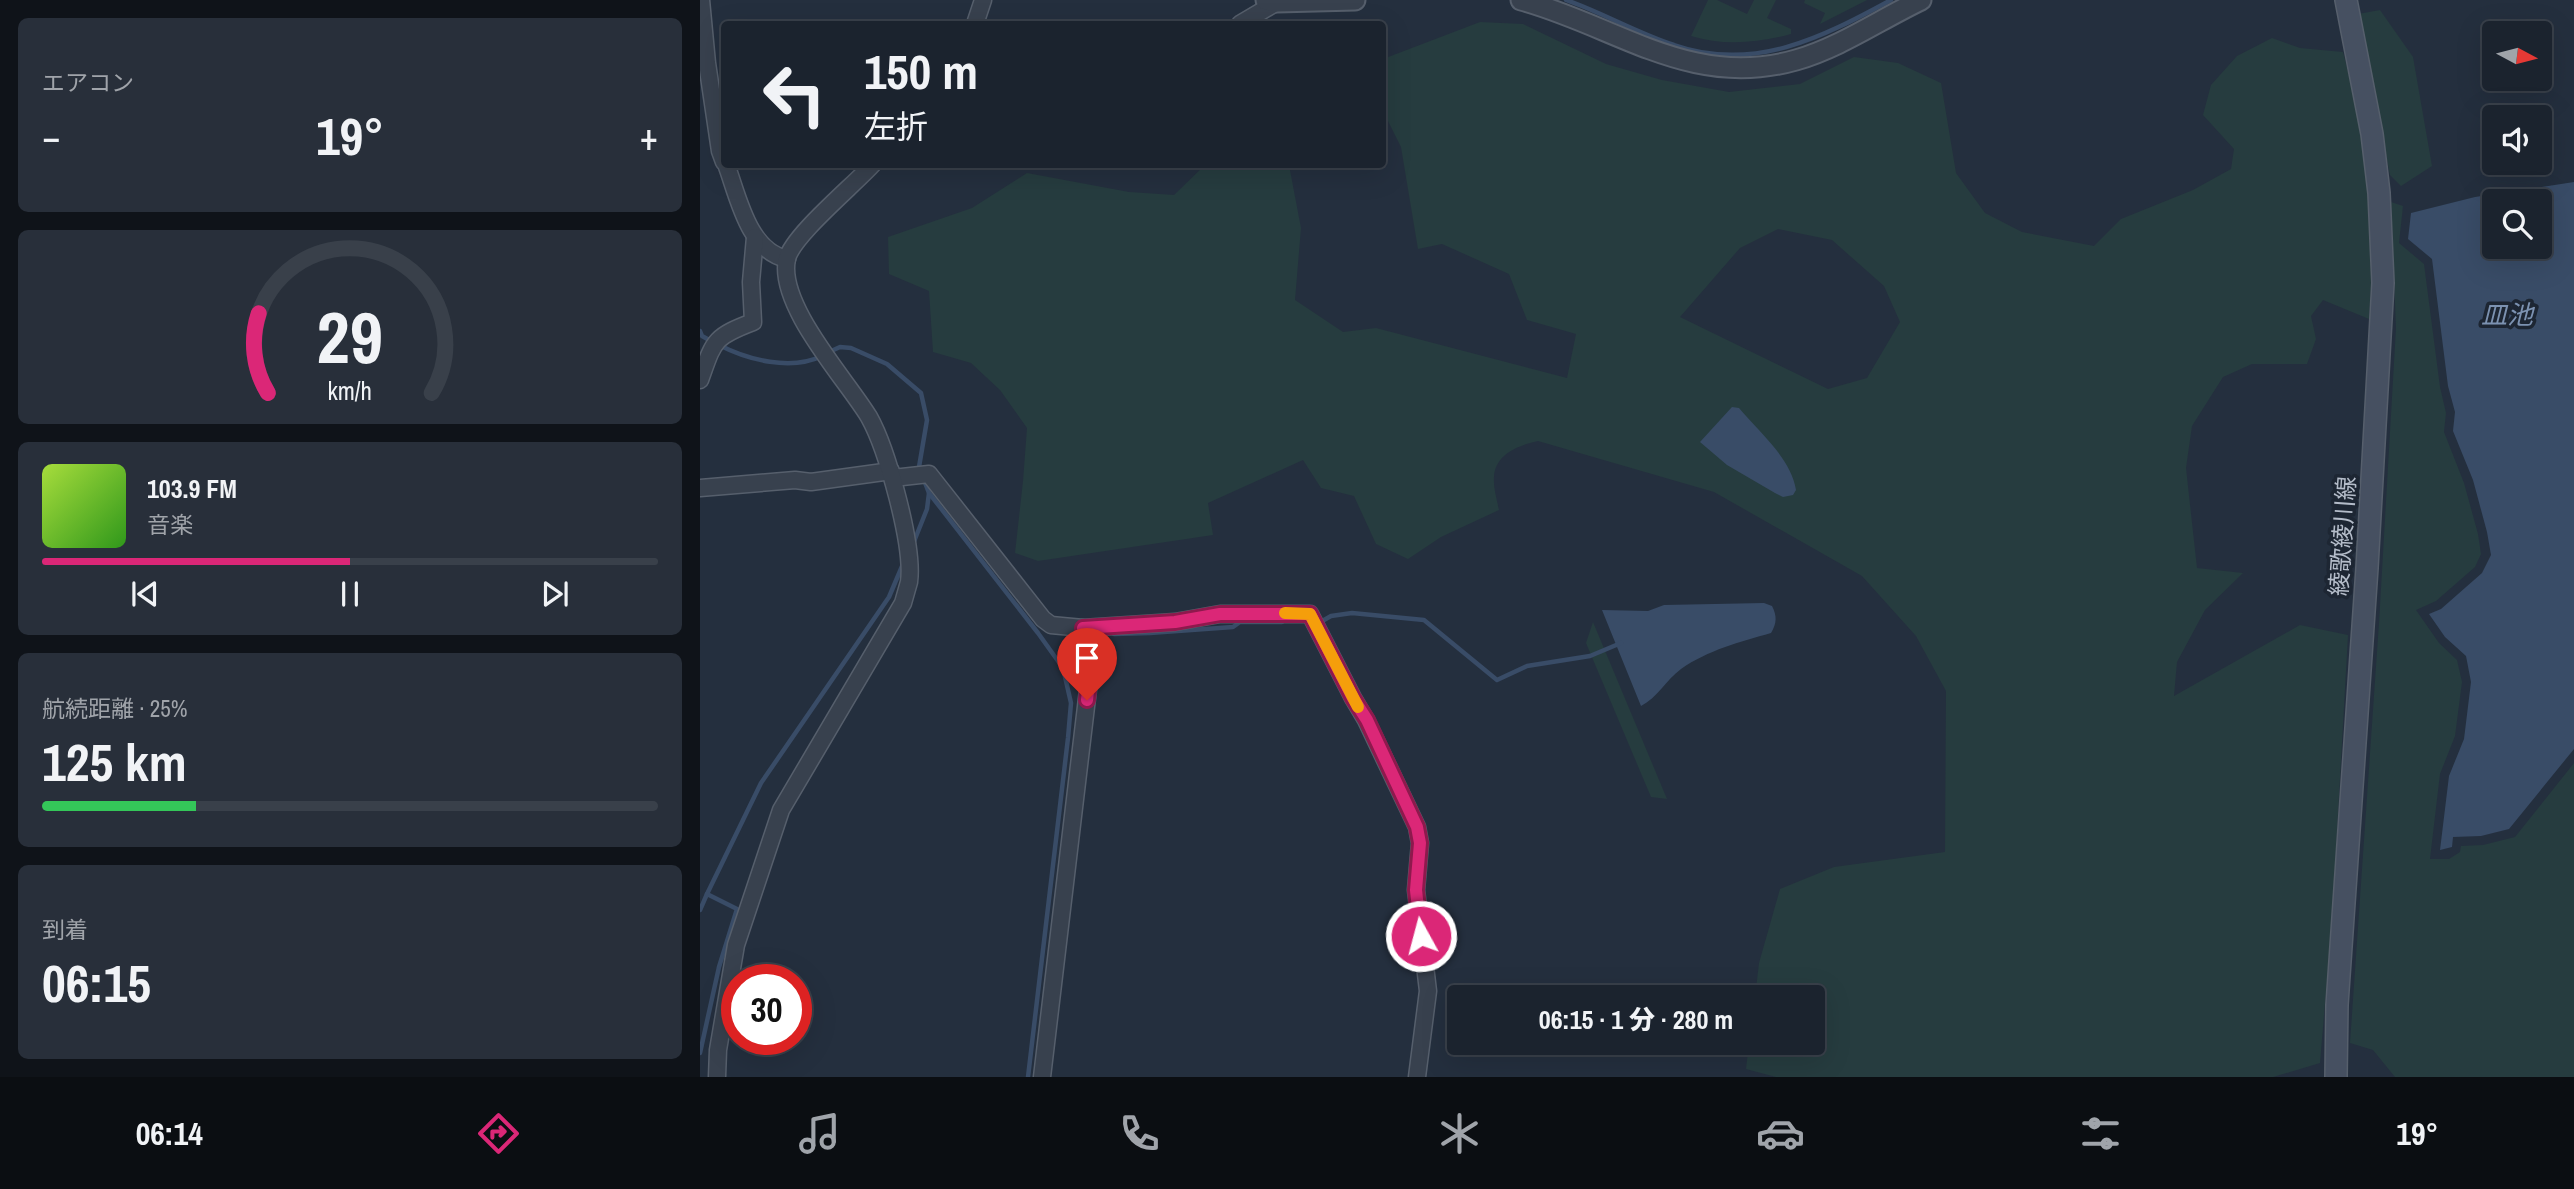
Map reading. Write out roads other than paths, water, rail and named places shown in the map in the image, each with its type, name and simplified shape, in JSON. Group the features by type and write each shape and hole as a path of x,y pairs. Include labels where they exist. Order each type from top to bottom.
{"main road":[{"name":"綾歌綾川線","path":"2336,1077 2337,1005 2367,568 2383,283 2379,193 2372,134 2346,0"}],"street":[{"path":"701,0 707,63 721,153"},
{"path":"976,21 983,0"},
{"path":"1244,21 1271,1 1355,0"},
{"path":"1521,0 1548,7 1677,60 1729,67 1756,67 1796,60 1840,44 1921,0"},
{"path":"727,168 755,237 778,257 787,259"},
{"path":"717,1077 718,1050 736,945 780,810 903,603 909,581 892,475 870,419 803,322 788,280 787,259 798,240 869,168"},
{"path":"700,380 710,351 724,333 753,322 751,282 755,237"},
{"path":"700,488 795,480 811,482 929,474 1043,620 1051,625 1083,628 1175,622 1220,614 1310,614 1367,720 1417,827 1420,843 1416,890 1428,990 1417,1077"},
{"path":"1042,1077 1090,673 1083,628"}],"water":[{"name":"皿池","path":"2574,182 2574,749 2509,829 2481,836 2453,837 2452,847 2440,850 2449,776 2464,739 2471,682 2466,656 2445,637 2429,614 2441,609 2482,573 2491,555 2473,480 2453,431 2455,412 2448,386 2432,259 2408,239 2411,213 2482,196 2482,259 2552,259 2552,189 2528,189"},
{"path":"1732,407 1739,408 1781,456 1793,478 1796,490 1793,495 1783,497 1775,493 1727,465 1700,442"},
{"path":"1764,603 1772,606 1775,613 1771,633 1724,647 1691,662 1641,706 1602,610 1648,611 1664,605"}],"waterway":[{"path":"1566,0 1674,45 1704,53 1732,55 1760,53 1814,38 1891,0"},
{"path":"700,331 702,336 711,341"},
{"path":"719,345 770,362 797,363 822,356"},
{"path":"829,352 840,347 851,348 887,364 921,393 927,420 919,467 929,493 1063,668 1071,703 1028,1077"},
{"path":"913,544 927,509 929,493"},
{"path":"700,1053 719,967 737,909 707,894 761,783 889,597 903,564"},
{"path":"1324,620 1331,616 1352,613 1424,620 1497,680 1527,666 1590,656 1621,643"},
{"path":"1114,634 1233,627 1240,622 1282,622"},
{"path":"700,910 707,894"}]}
